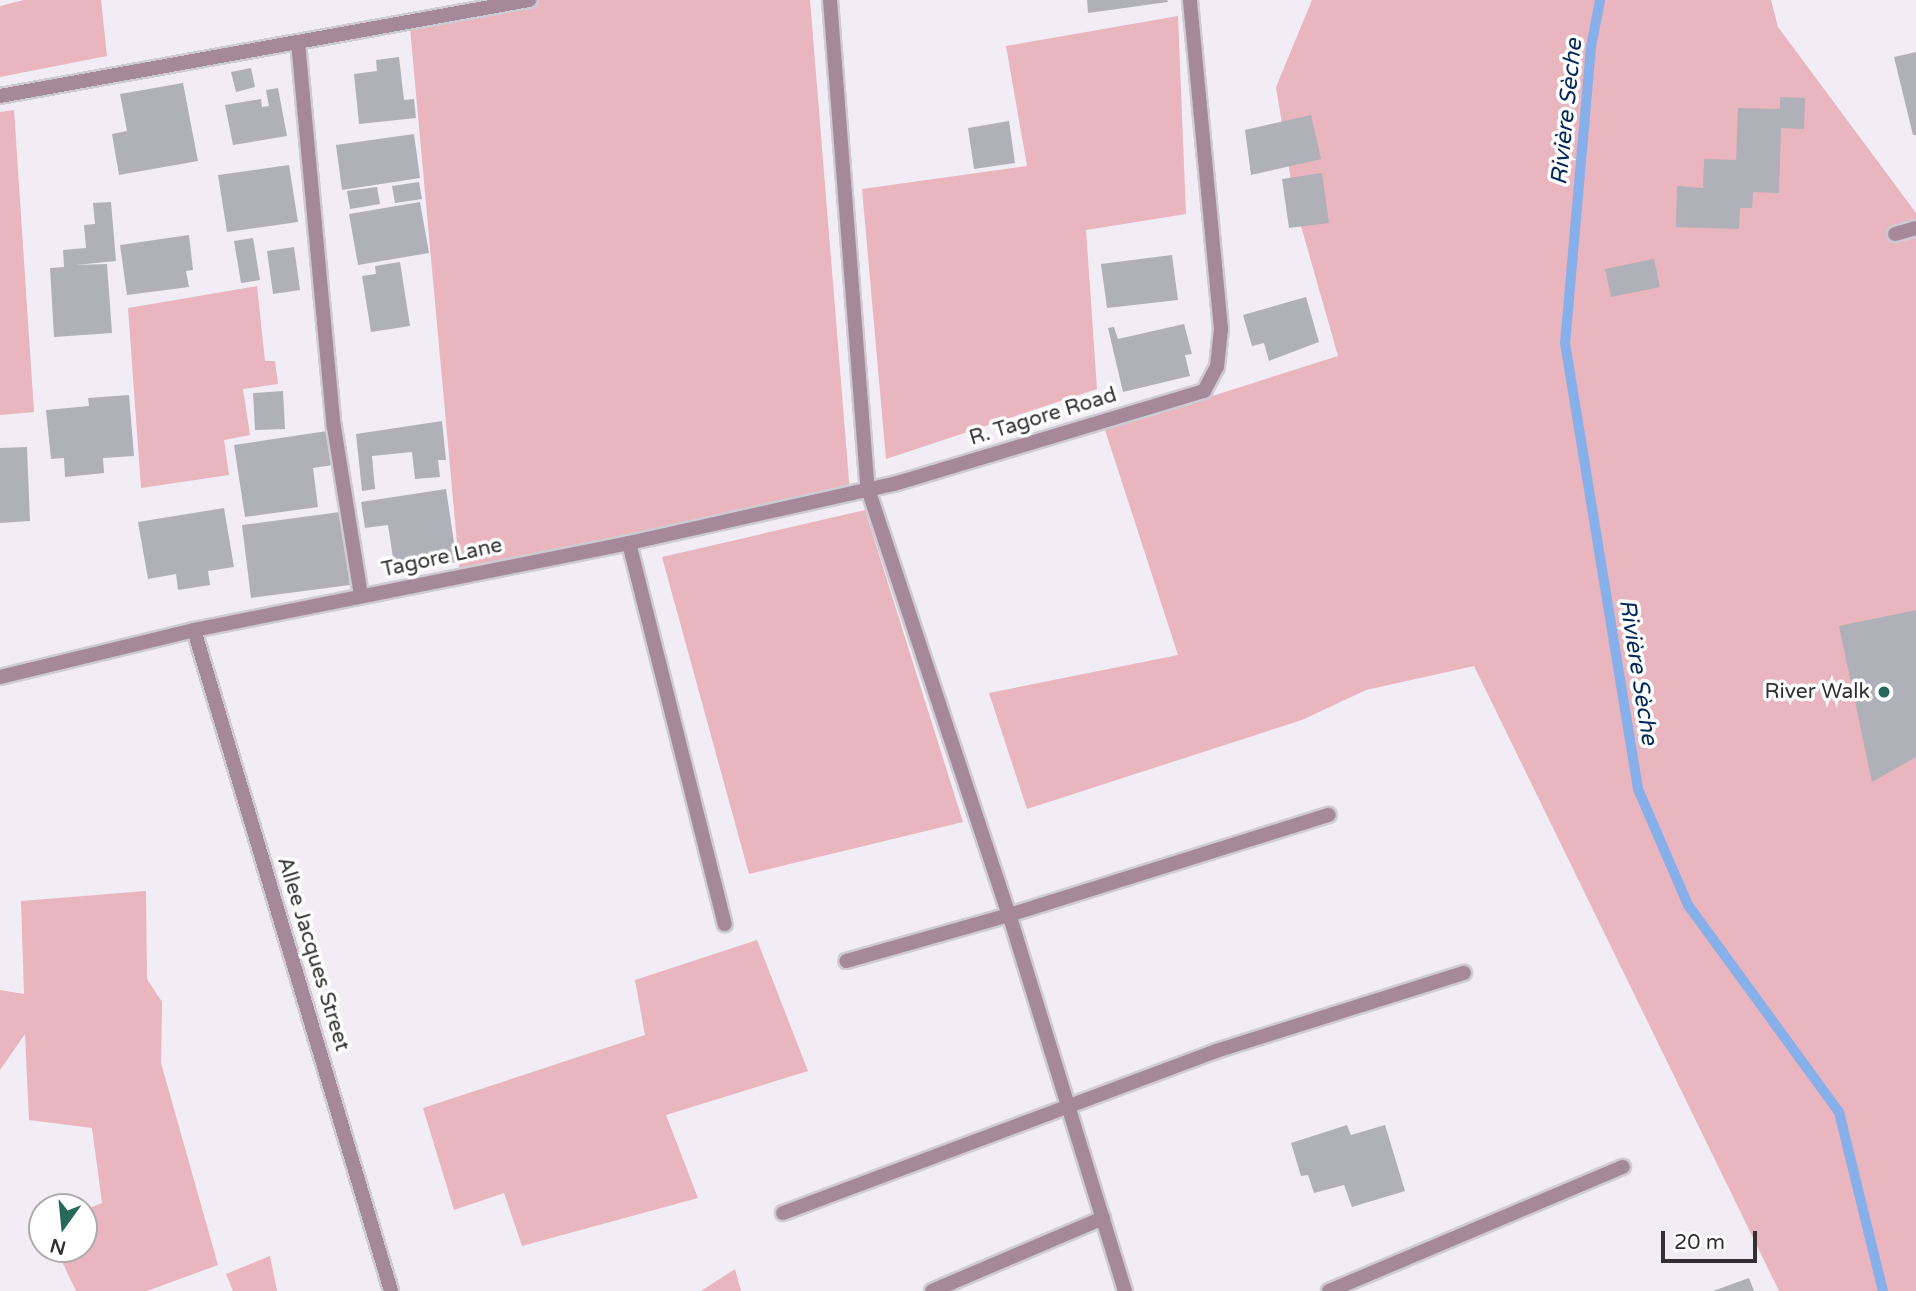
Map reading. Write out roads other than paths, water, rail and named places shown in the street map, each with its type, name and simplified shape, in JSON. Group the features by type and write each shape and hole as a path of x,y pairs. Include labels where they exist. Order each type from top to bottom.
{"street":[{"path":"0,96 529,0"},
{"path":"830,0 868,489 1009,915 1125,1291"},
{"name":"R. Tagore Road","path":"894,484 1204,391 1217,366 1221,329 1190,0"},
{"path":"298,42 334,428 362,596"},
{"path":"1895,234 1916,228"},
{"name":"Tagore Lane","path":"0,677 194,630 629,543 894,484"},
{"path":"629,543 725,924"},
{"name":"Allee Jacques Street","path":"194,630 391,1291"},
{"path":"846,961 1009,915 1329,815"},
{"path":"783,1213 1216,1051 1464,973"},
{"path":"1329,1291 1623,1167"},
{"path":"932,1291 1103,1218"}],"waterway":[{"name":"Rivière Sèche","path":"1600,0 1591,47 1565,343 1638,789 1688,905 1839,1112 1883,1291"}],"place":[{"name":"River Walk","path":"1884,692"}]}
